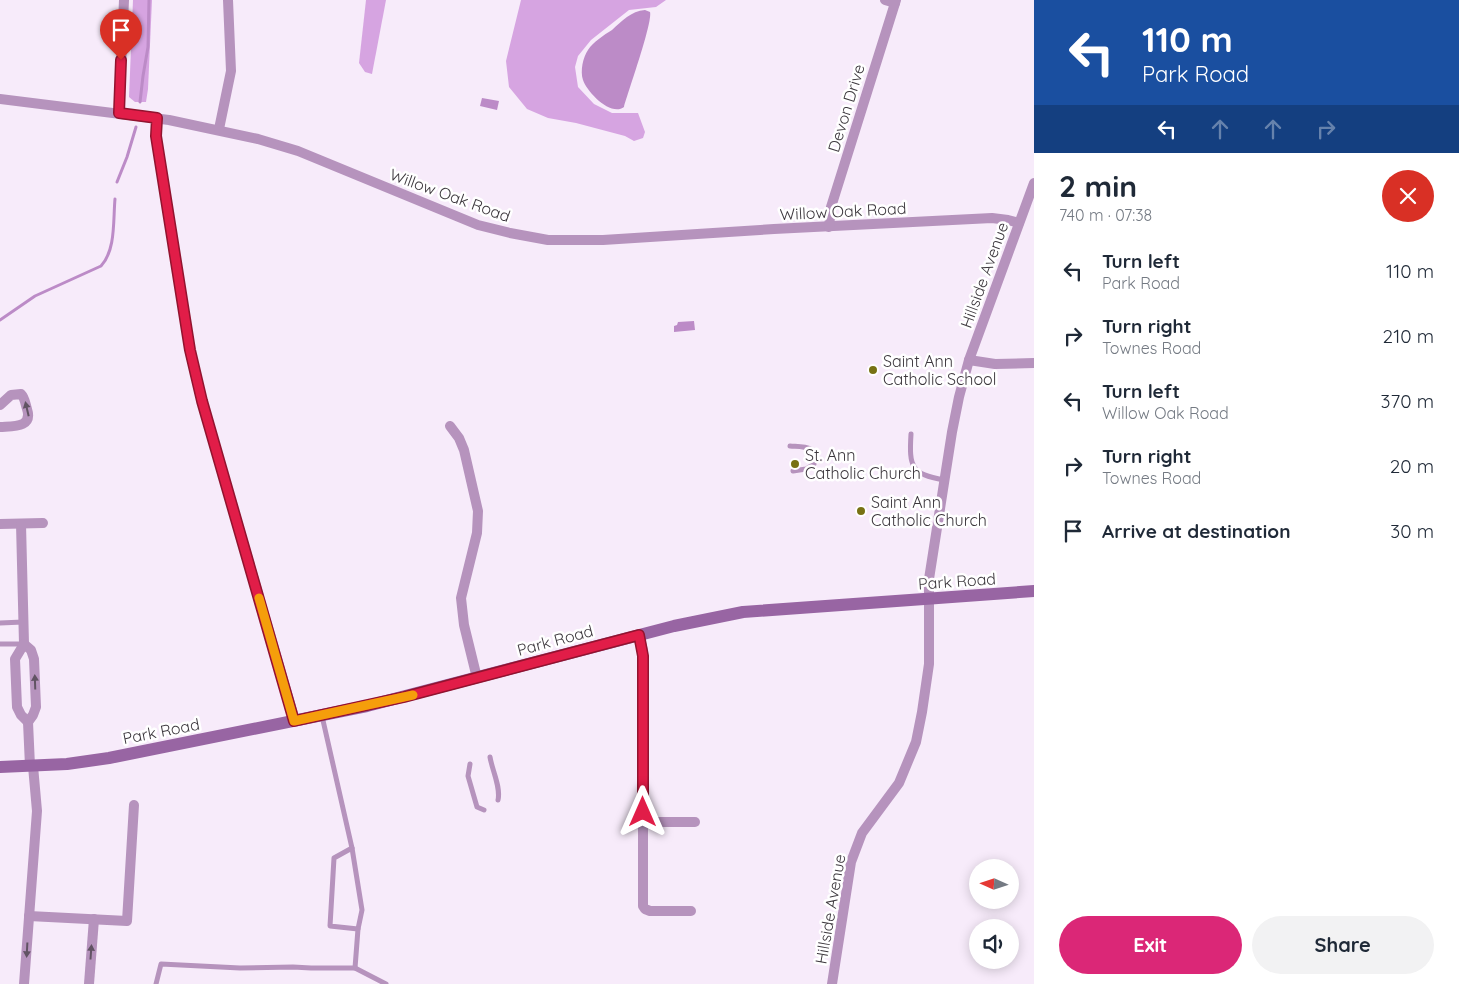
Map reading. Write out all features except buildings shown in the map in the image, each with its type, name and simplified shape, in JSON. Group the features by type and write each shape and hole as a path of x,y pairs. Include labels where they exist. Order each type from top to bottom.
{"main road":[{"name":"Park Road","path":"0,766 32,766 109,758 294,721 395,699 674,626 743,612 1034,591"}],"street":[{"path":"119,113 124,0"},
{"path":"219,130 231,72 228,0"},
{"name":"Devon Drive","path":"829,226 833,201 892,1"},
{"name":"Willow Oak Road","path":"0,99 157,118 219,130 291,148 478,225 538,239 556,241 603,240 992,218 1019,223"},
{"path":"157,118 156,136 190,350 202,401 294,721"},
{"name":"Hillside Avenue","path":"832,984 851,862 855,849 870,822 899,783 916,742 924,705 929,664 930,579 955,413 969,360 1034,183"},
{"path":"969,360 995,364 1034,363"},
{"path":"0,405 11,395 20,394 23,397 29,414 25,424 0,427"},
{"path":"450,426 459,438 464,450 478,510 477,533 461,598 464,625 477,678"},
{"path":"0,524 43,523"},
{"path":"21,524 24,644 19,650 16,659 17,707 21,715 28,722 36,810 24,984"},
{"path":"639,635 643,656 644,908 650,911 691,911"},
{"path":"24,644 31,650 34,659 36,708 28,722"},
{"path":"29,916 127,921 134,805"},
{"path":"643,822 695,822"},
{"path":"89,984 94,919"}],"lane":[{"path":"911,434 911,457 915,469 922,474 944,480"},
{"path":"790,446 806,446 811,449 816,458 814,464 806,469 793,471"},
{"path":"0,622 24,622"},
{"path":"0,644 24,644"},
{"path":"322,715 352,848 362,910 358,929 355,968"},
{"path":"490,757 500,794 498,800"},
{"path":"470,764 468,776 477,807 484,810"},
{"path":"352,848 334,858 330,926 358,929"},
{"path":"156,984 161,964 240,968 355,968 386,984"}],"shaded area":[{"path":"133,0 152,0 146,102 135,102 129,97"},
{"path":"366,0 386,0 372,74 365,72 359,63"},
{"path":"521,0 666,0 656,7 629,10 591,40 578,56 575,67 578,87 594,104 612,113 638,113 645,132 643,138 634,141 625,136 576,123 548,118 527,109 509,87 506,61"},
{"path":"645,10 650,12 650,18 640,58 624,107 613,109 600,102 585,85 582,72 583,60 590,47 602,36 631,14"},
{"path":"482,98 499,101 497,110 480,106"},
{"path":"694,321 695,330 674,332 674,326 678,322"}],"waterway":[{"path":"140,102 148,47 149,0"},
{"path":"117,182 136,127"},
{"path":"0,320 35,296 101,266 106,259 111,243 115,199"}],"slow traffic":[{"path":"259,598 294,721 413,695"}],"place":[{"name":"Saint Ann Catholic School","path":"873,370"},
{"name":"St. Ann Catholic Church","path":"795,464"},
{"name":"Saint Ann Catholic Church","path":"861,511"}],"route":[{"path":"121,60 119,113 157,118 156,136 190,350 202,401 294,721 404,697 639,635 643,651 643,812"}]}
